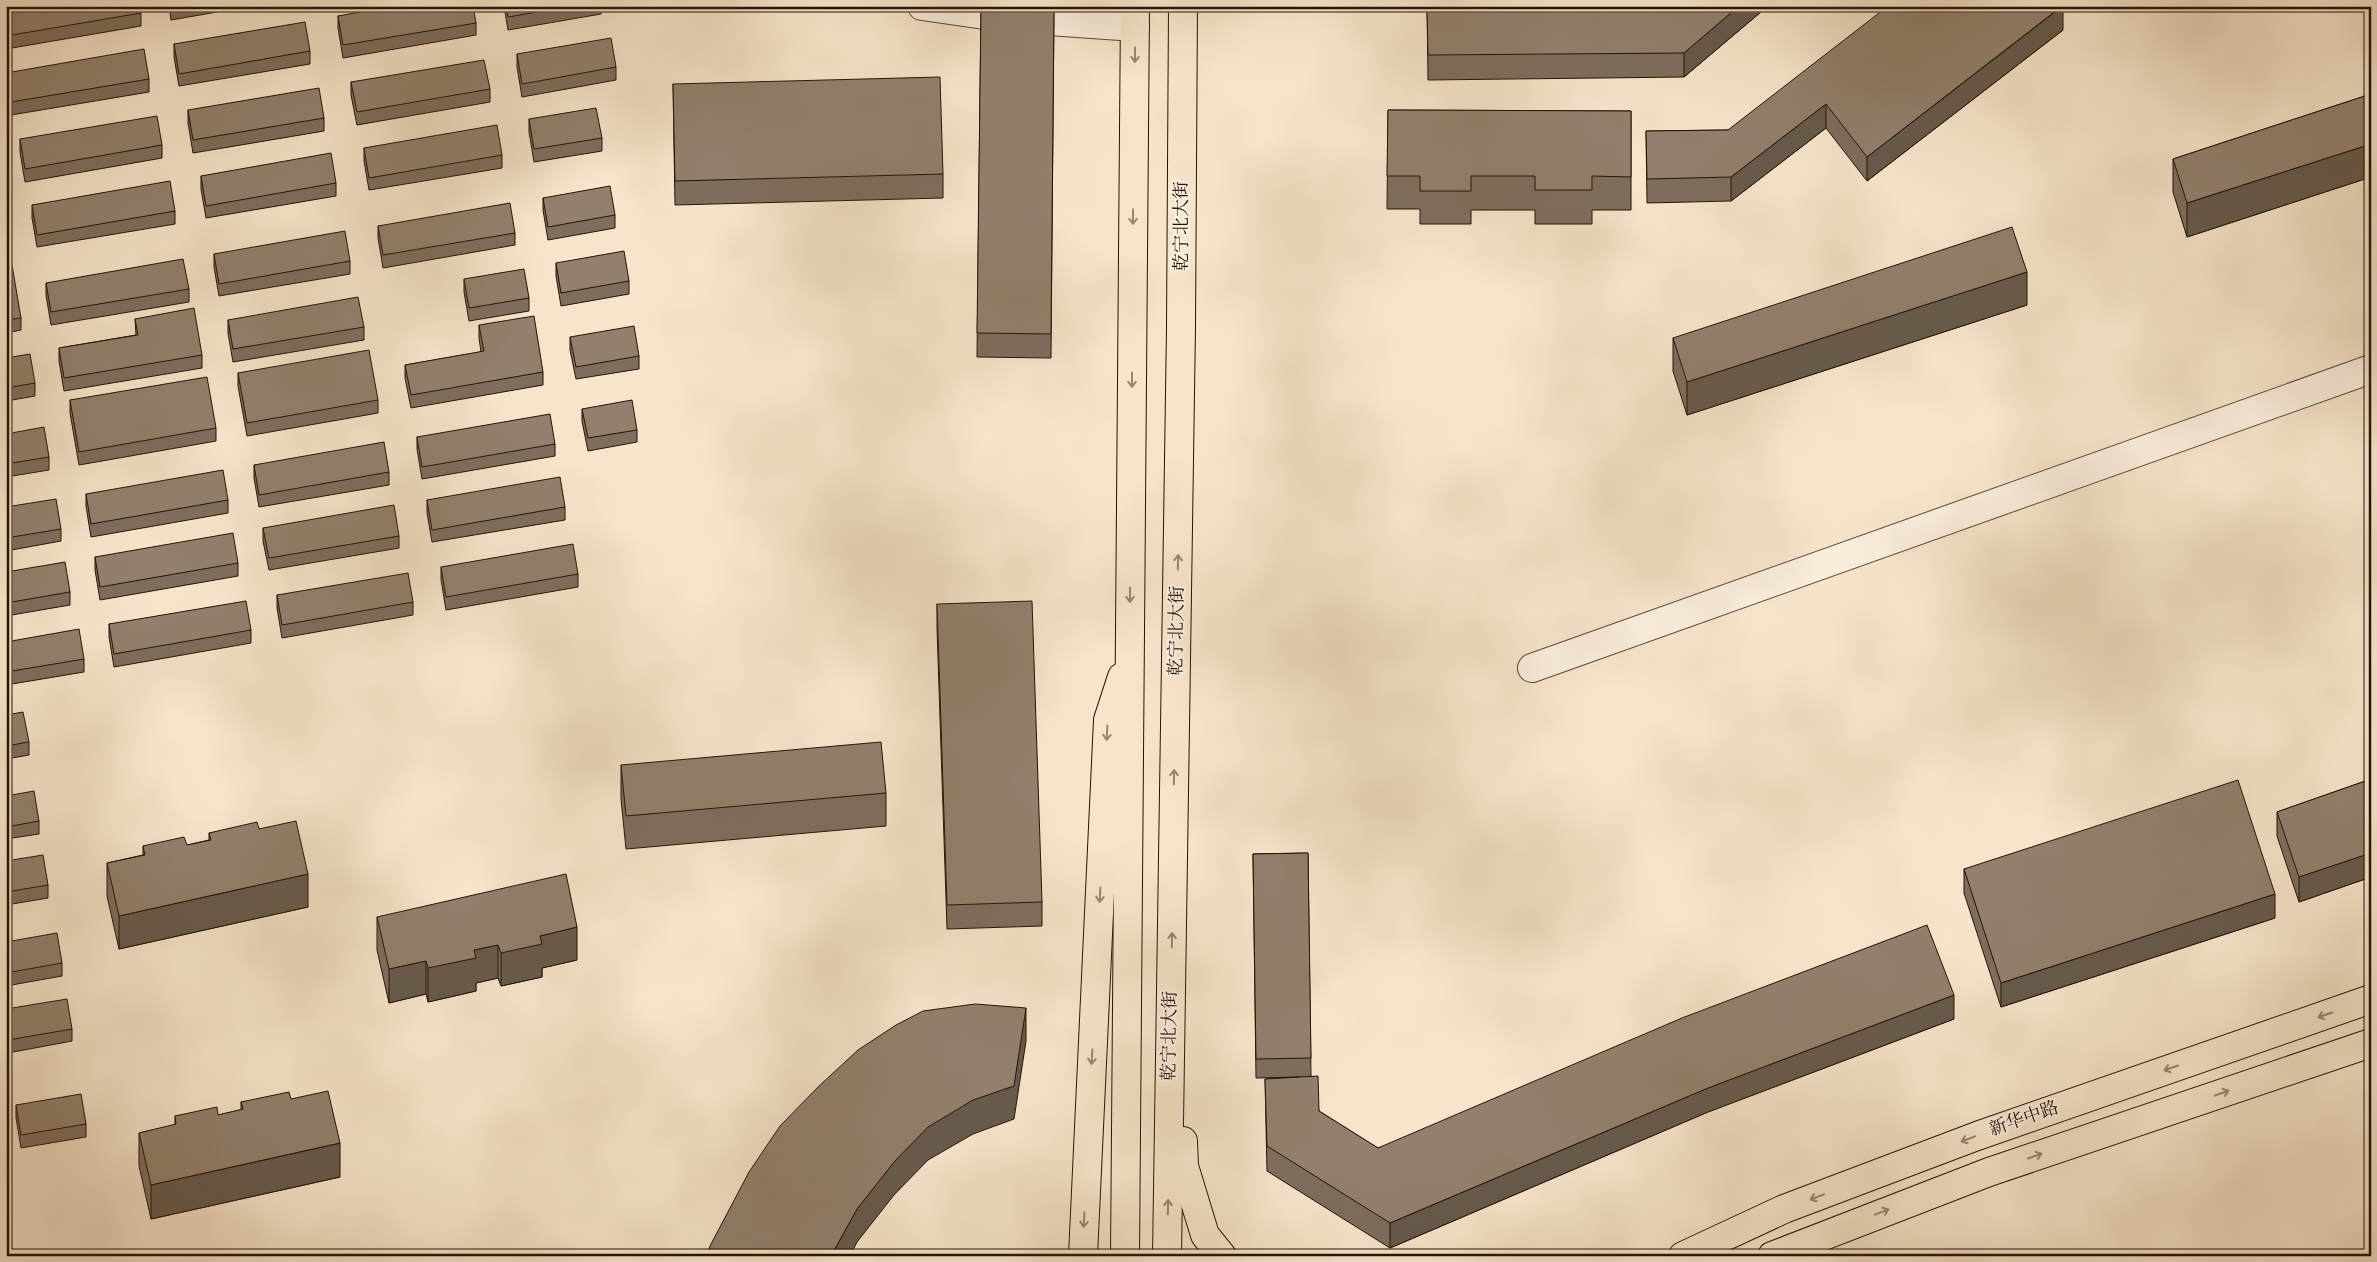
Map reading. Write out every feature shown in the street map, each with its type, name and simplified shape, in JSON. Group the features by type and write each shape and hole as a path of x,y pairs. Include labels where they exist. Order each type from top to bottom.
{"main road":[{"name":"乾宁北大街","path":"1167,1256 1181,318 1183,6"},
{"path":"1125,1256 1135,16"},
{"path":"1083,1256 1108,720 1130,652"},
{"path":"1171,981 1184,1166 1205,1235 1222,1256"},
{"name":"新华中路","path":"1683,1256 1784,1209 1977,1136 2371,998"},
{"path":"1772,1256 1989,1172 2371,1043"}],"street":[{"path":"922,6 1005,18 1135,16"},
{"path":"1532,668 2371,370"}],"building":[{"path":"6,6 139,6 141,13 6,36"},
{"path":"393,6 473,6 476,23 343,45 338,16"},
{"path":"506,6 571,6 508,17"},
{"path":"1427,6 1739,6 1684,53 1428,55"},
{"path":"1888,6 2062,6 1867,157 1826,104 1731,177 1647,179 1646,131 1728,130"},
{"path":"981,8 1054,9 1051,334 977,333"},
{"path":"305,22 310,51 179,74 174,44"},
{"path":"611,38 616,67 522,84 517,54"},
{"path":"144,49 149,79 11,102 6,73"},
{"path":"484,60 490,89 357,112 351,82"},
{"path":"940,77 943,174 675,181 673,84"},
{"path":"319,88 324,118 193,140 188,110"},
{"path":"2371,94 2371,144 2187,203 2173,159"},
{"path":"596,108 602,138 534,149 529,119"},
{"path":"1388,110 1631,111 1631,177 1592,176 1592,190 1535,190 1535,176 1471,176 1471,191 1420,191 1420,176 1387,176"},
{"path":"157,116 162,145 25,169 20,139"},
{"path":"497,125 502,155 369,178 364,148"},
{"path":"331,153 336,183 206,206 201,176"},
{"path":"170,181 175,211 37,235 32,205"},
{"path":"610,186 615,215 548,227 543,198"},
{"path":"510,203 515,233 383,255 378,226"},
{"path":"2012,227 2027,272 1687,382 1673,338"},
{"path":"345,231 350,261 219,284 214,254"},
{"path":"624,251 629,281 561,293 556,263"},
{"path":"183,259 189,289 51,312 46,283"},
{"path":"12,265 21,318 6,320 6,266"},
{"path":"524,269 529,298 469,308 464,279"},
{"path":"358,297 364,327 233,349 228,320"},
{"path":"194,308 202,355 64,378 59,348 138,335 135,319"},
{"path":"534,316 543,372 411,395 405,365 484,351 479,325"},
{"path":"634,326 639,356 576,367 570,337"},
{"path":"369,350 378,400 247,423 238,373"},
{"path":"30,354 35,383 6,388 6,358"},
{"path":"207,377 216,428 79,452 70,400"},
{"path":"632,400 637,430 588,438 582,409"},
{"path":"550,414 555,444 422,467 417,437"},
{"path":"44,427 49,457 6,464 6,434"},
{"path":"384,442 389,472 259,495 254,465"},
{"path":"223,470 228,500 91,524 86,494"},
{"path":"560,477 565,507 432,530 427,500"},
{"path":"56,499 61,529 6,538 6,507"},
{"path":"394,505 399,536 269,558 263,528"},
{"path":"233,533 238,563 100,587 95,557"},
{"path":"573,544 578,574 446,597 441,567"},
{"path":"65,562 70,592 6,603 6,572"},
{"path":"408,573 413,602 282,625 277,595"},
{"path":"246,601 251,630 114,654 109,624"},
{"path":"1032,601 1042,902 947,905 937,604"},
{"path":"79,629 84,659 6,672 6,642"},
{"path":"23,712 29,742 6,746 6,715"},
{"path":"881,742 886,793 626,816 621,765"},
{"path":"2371,779 2371,853 2299,877 2277,812"},
{"path":"2238,780 2275,894 2001,983 1964,869"},
{"path":"34,791 39,821 6,827 6,796"},
{"path":"296,821 308,874 119,916 107,863 145,855 143,846 184,837 187,845 211,840 209,833 257,822 259,829"},
{"path":"1308,853 1311,1058 1256,1059 1253,854"},
{"path":"43,855 48,885 6,892 6,861"},
{"path":"566,874 577,927 540,936 542,944 501,953 498,945 474,950 476,958 428,968 426,961 389,969 377,917"},
{"path":"1927,925 1954,995 1708,1088 1390,1223 1267,1146 1265,1079 1318,1076 1319,1111 1378,1148 1682,1018"},
{"path":"57,933 62,963 6,973 6,942"},
{"path":"67,999 72,1029 8,1040 6,1009"},
{"path":"975,1004 1026,1008 1014,1086 973,1100 928,1127 894,1162 857,1209 831,1256 707,1256 710,1246 749,1172 780,1126 818,1087 858,1050 896,1025 923,1011"},
{"path":"328,1091 340,1143 151,1185 139,1133 176,1124 175,1116 217,1107 218,1115 243,1109 241,1102 289,1092 291,1099"},
{"path":"81,1094 86,1124 21,1135 16,1105"}]}
